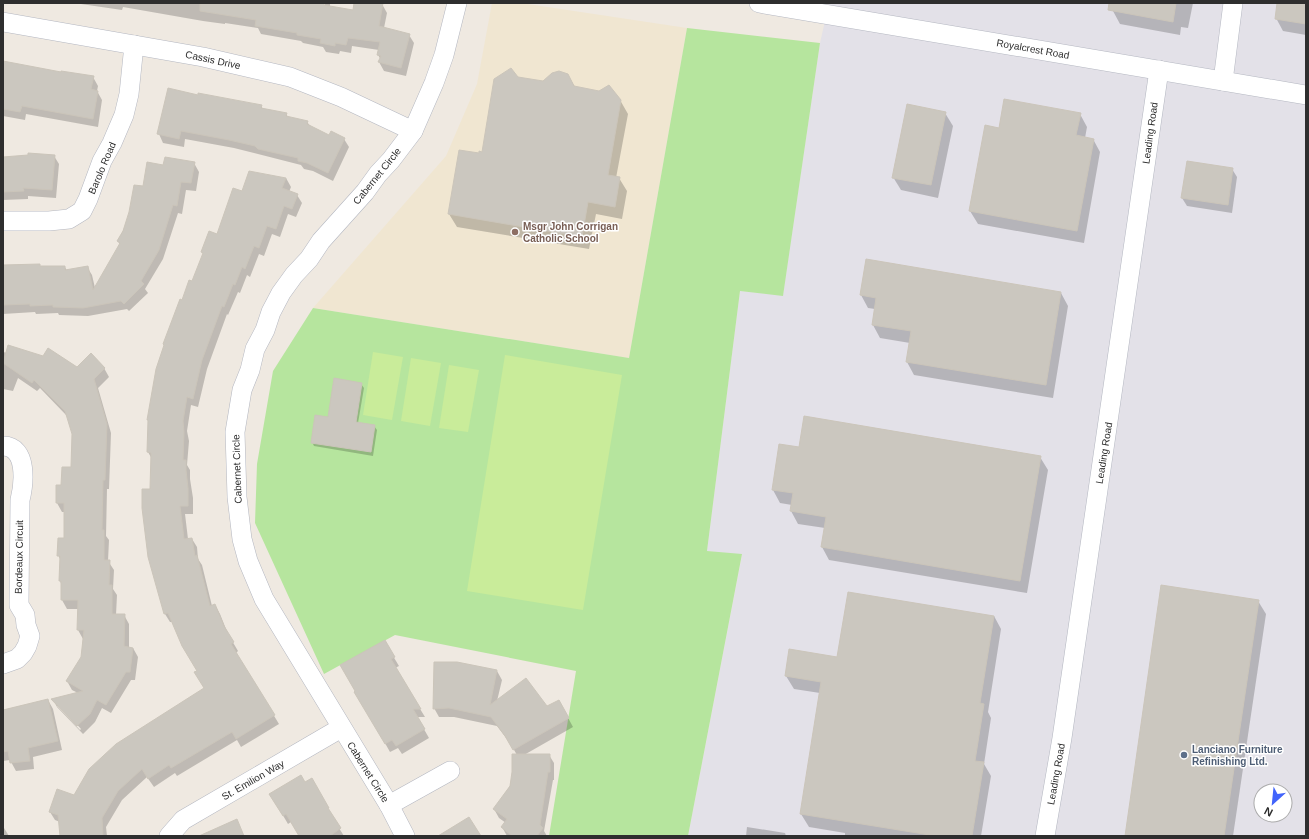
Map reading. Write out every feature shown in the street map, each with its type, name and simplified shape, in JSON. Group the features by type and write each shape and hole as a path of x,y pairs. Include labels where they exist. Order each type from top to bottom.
{"street":[{"name":"Cabernet Circle","path":"405,836 389,805 264,599 248,561 242,539 237,497 235,432 242,390 250,370 255,348 265,330 271,312 281,293 321,241 366,192 378,174 392,160 413,131 434,83 444,55 457,3"},
{"name":"Royalcrest Road","path":"760,3 1306,95"},
{"path":"1223,81 1234,3"},
{"name":"Cassis Drive","path":"3,22 203,57 290,77 341,98 413,131"},
{"name":"Barolo Road","path":"3,222 69,220 82,211 102,161 124,115 129,94 134,45"},
{"name":"Leading Road","path":"1045,836 1062,738 1159,70"},
{"name":"Bordeaux Circuit","path":"3,446 9,446 17,453 23,465 20,500 18,605 25,615 26,625 30,636 23,654 17,660 3,664"},
{"name":"St. Emilion Way","path":"169,836 183,820 342,728"},
{"path":"389,805 450,771"}],"shaded area":[{"name":"Msgr John Corrigan Catholic School","path":"492,3 521,3 687,28 629,358 313,308 446,156 477,84"},
{"path":"829,3 1306,3 1306,836 688,836 742,555 707,551 740,291 783,295 820,43"}],"green space":[{"path":"687,28 820,43 783,296 740,291 707,551 742,554 688,836 549,836 576,671 395,635 324,674 255,523 257,464 273,371 313,308 629,358"},
{"path":"373,352 403,357 392,420 363,415"},
{"path":"505,355 622,375 583,610 467,591"},
{"path":"411,358 441,363 430,426 401,421"},
{"path":"449,365 479,370 468,432 439,428"}],"building":[{"path":"200,3 324,3 324,5 353,10 354,3 383,3 379,26 410,34 401,68 378,62 381,56 377,55 380,42 348,38 346,45 335,43 335,46 320,43 321,39 297,35 297,33 255,26 256,20 200,11"},
{"path":"1109,3 1176,3 1173,22 1108,10"},
{"path":"1277,3 1306,3 1306,24 1275,19"},
{"path":"3,61 61,72 94,76 91,89 98,91 93,119 22,106 20,112 3,109"},
{"path":"511,68 518,77 543,81 552,73 559,71 568,74 574,86 599,91 609,85 621,100 608,175 620,177 615,207 588,202 582,237 448,214 459,150 479,153 479,151 482,152 494,79"},
{"path":"168,88 198,95 198,93 262,105 261,108 287,113 286,116 308,121 307,124 329,135 331,131 345,138 328,173 307,163 298,161 298,158 258,149 255,146 229,140 181,131 179,139 157,134"},
{"path":"1004,99 1081,113 1076,135 1094,139 1077,231 969,211 985,125 999,128"},
{"path":"907,104 946,112 931,185 892,178"},
{"path":"28,153 55,155 52,190 23,188 24,191 3,192 3,157 28,155"},
{"path":"165,157 195,162 191,183 181,182 177,206 173,205 159,250 141,281 144,284 124,304 121,301 83,308 53,307 53,305 30,306 30,304 4,305 3,265 40,264 40,266 65,266 65,270 88,266 93,290 120,243 117,241 123,231 129,212 134,185 143,186 147,162 163,165"},
{"path":"1187,161 1233,168 1228,205 1181,198"},
{"path":"249,171 286,178 282,188 298,194 292,209 284,206 276,229 267,226 259,248 254,246 245,269 242,267 235,285 233,284 224,307 222,306 202,360 193,399 187,397 183,421 183,460 186,460 188,506 180,506 184,539 192,538 195,556 197,555 210,606 215,604 224,626 234,642 231,644 275,715 236,739 232,732 171,768 169,765 148,779 142,769 118,791 102,818 103,836 60,836 58,815 49,812 57,789 74,795 89,769 116,744 204,688 194,672 197,671 182,646 168,613 164,614 148,557 142,508 142,489 150,489 151,453 147,452 147,420 156,369 164,345 163,344 180,299 182,300 189,280 192,281 203,253 201,252 209,231 217,234 233,188 242,191"},
{"path":"866,259 1061,292 1046,385 906,362 911,331 872,325 876,298 860,295"},
{"path":"8,345 43,356 48,348 77,367 91,353 105,368 94,379 107,424 105,480 103,480 102,530 104,530 104,560 110,560 109,585 112,585 112,614 125,614 124,646 133,648 130,672 126,672 106,705 97,700 90,714 77,726 51,699 83,691 66,681 81,657 84,630 77,630 78,600 61,600 61,581 59,581 60,556 57,556 58,538 64,538 64,503 56,503 56,485 61,485 62,467 71,467 72,434 65,411 34,380 32,383 3,363"},
{"path":"334,378 362,383 356,422 375,425 371,452 311,443 315,415 328,417"},
{"path":"804,416 1041,456 1020,581 821,547 826,517 790,511 793,493 772,490 779,444 799,447"},
{"path":"1161,585 1259,600 1224,836 1125,836"},
{"path":"848,592 994,616 980,703 984,704 975,761 984,762 972,836 936,836 800,814 821,682 785,676 789,649 837,657"},
{"path":"385,640 395,657 391,659 421,709 413,709 425,729 396,746 392,740 385,744 340,665"},
{"path":"434,662 457,662 497,670 490,705 526,678 547,706 559,700 569,718 513,750 491,717 449,708 433,709"},
{"path":"48,699 58,741 28,748 30,761 10,763 8,751 3,752 3,710"},
{"path":"512,754 550,754 550,772 548,772 540,825 543,828 537,836 512,836 501,827 507,819 493,809 510,786"},
{"path":"301,775 305,782 312,778 328,808 341,828 330,836 299,836 286,814 283,816 269,794"},
{"path":"469,817 481,836 438,836"},
{"path":"237,819 244,836 199,836"}],"place":[{"name":"Msgr John Corrigan Catholic School","path":"515,232"},
{"name":"Lanciano Furniture Refinishing Ltd.","path":"1184,755"}]}
